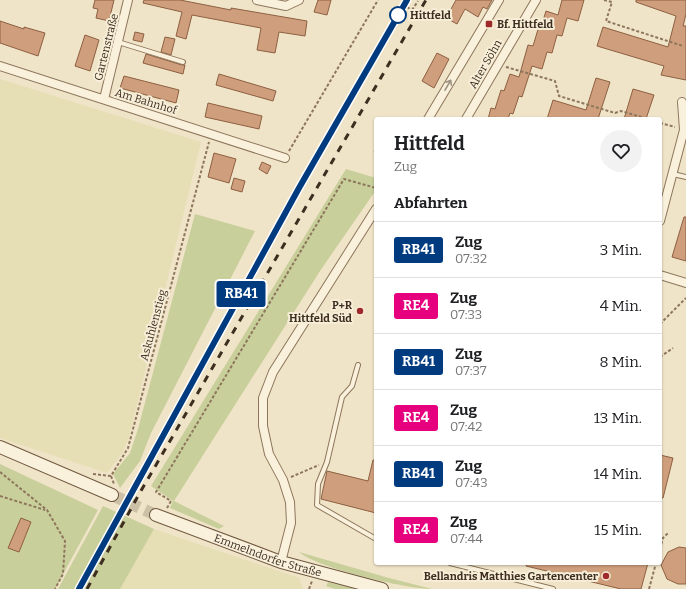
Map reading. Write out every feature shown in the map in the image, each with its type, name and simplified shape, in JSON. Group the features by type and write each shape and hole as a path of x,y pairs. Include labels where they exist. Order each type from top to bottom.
{"street":[{"name":"Gartenstraße","path":"104,100 128,0"},
{"path":"257,0 286,6 299,0"},
{"path":"429,117 499,0"},
{"name":"Alter Söhn","path":"467,117 536,0"},
{"name":"Am Bahnhof","path":"0,66 212,133 285,158"},
{"path":"662,213 684,130 684,100"},
{"path":"281,562 291,522 290,502 283,480 270,454 263,426 263,398 273,372 374,212"},
{"path":"662,275 685,281"},
{"path":"0,447 112,496"},
{"name":"Emmelndorfer Straße","path":"161,512 281,562 382,589"}],"lane":[{"path":"118,42 182,62"},
{"path":"672,174 686,177"},
{"path":"358,365 352,386 342,397 327,462 318,484 317,505 374,538"},
{"path":"458,565 553,589"}],"path":[{"path":"285,158 378,0"},
{"path":"604,0 612,1 606,21 683,46"},
{"path":"412,10 418,1"},
{"path":"406,7 416,13"},
{"path":"497,64 555,81 559,96 615,113 621,111 641,117"},
{"path":"662,124 684,130"},
{"name":"Askuhlenstieg","path":"92,474 111,476 128,448 212,133"},
{"path":"161,512 171,501 156,492 344,179 374,187"},
{"path":"662,322 686,298"},
{"path":"662,355 673,348"},
{"path":"283,480 327,462"},
{"path":"0,472 47,510 65,541 63,574 55,589"},
{"path":"0,496 47,510"},
{"path":"662,541 663,538 669,532"},
{"path":"649,589 655,565"}],"shaded area":[{"path":"0,79 201,142 129,437 123,452 107,473 0,438"},
{"path":"154,529 299,578 303,589 120,589"}],"green space":[{"path":"346,169 374,177 374,193 320,271 174,501 224,526 219,529 170,508 173,501 151,486"},
{"path":"195,214 255,231 151,433 140,461 120,488 113,474 130,453 138,429"},
{"path":"0,464 98,510 55,589 0,589"},
{"path":"103,506 154,529 120,589 58,589"},
{"path":"299,552 432,589 383,582 342,571 324,565"},
{"path":"328,582 356,589 335,589 326,586"}],"building":[{"path":"95,0 114,0 109,21 96,18 98,9 93,8"},
{"path":"144,0 180,0 231,10 231,8 307,21 305,36 279,32 275,53 257,50 261,28 192,15 186,39 176,36 182,12 143,3"},
{"path":"318,0 331,0 327,15 314,12"},
{"path":"456,0 492,0 487,9 483,7 478,17 465,9 457,24 446,18"},
{"path":"562,0 584,0 578,21 567,18 562,36 557,35 552,53 547,52 542,69 532,66 522,97 519,96 513,114 510,113 509,117 489,117 491,108 495,109 501,90 504,91 510,74 519,77 528,45 533,46 539,26 541,27 546,11 558,15"},
{"path":"636,0 686,0 686,14 683,26 686,26 686,80 661,75 664,66 597,46 603,27 668,47 676,16 636,2"},
{"path":"0,21 24,29 24,27 45,33 38,56 0,43"},
{"path":"135,32 144,34 142,42 133,40"},
{"path":"85,35 99,40 90,71 75,66"},
{"path":"165,37 175,39 171,55 161,52"},
{"path":"437,53 449,59 434,88 422,81"},
{"path":"146,54 185,65 183,74 143,63"},
{"path":"219,74 276,91 273,101 216,85"},
{"path":"124,76 179,90 176,103 120,88"},
{"path":"596,78 610,82 599,117 548,117 553,100 586,110"},
{"path":"633,89 654,95 647,117 625,117"},
{"path":"208,103 262,116 259,129 205,117"},
{"path":"214,153 236,159 229,183 208,177"},
{"path":"262,162 271,166 267,174 259,169"},
{"path":"234,178 245,181 242,192 231,189"},
{"path":"684,217 686,217 686,261 672,257"},
{"path":"662,455 673,458 662,498"},
{"path":"374,460 374,512 321,499 327,471 368,481"},
{"path":"21,518 31,522 19,552 8,548"},
{"path":"679,547 686,548 686,584 678,584 667,579 661,565 668,552"},
{"name":"Bellandris Matthies Gartencenter","path":"647,565 641,589 621,589 526,566"}],"tunnel":[{"path":"112,495 156,515"}],"railway":[{"path":"79,589 299,188 407,0"},
{"path":"87,589 138,496 426,0"}],"train":[{"name":"RB41","path":"79,589 125,502 188,391 299,188 407,0"}],"place":[{"name":"Hittfeld","path":"398,15"},
{"name":"Bf. Hittfeld","path":"489,24"},
{"name":"P+R Hittfeld Süd","path":"360,311"},
{"name":"Bellandris Matthies Gartencenter","path":"606,576"}]}
